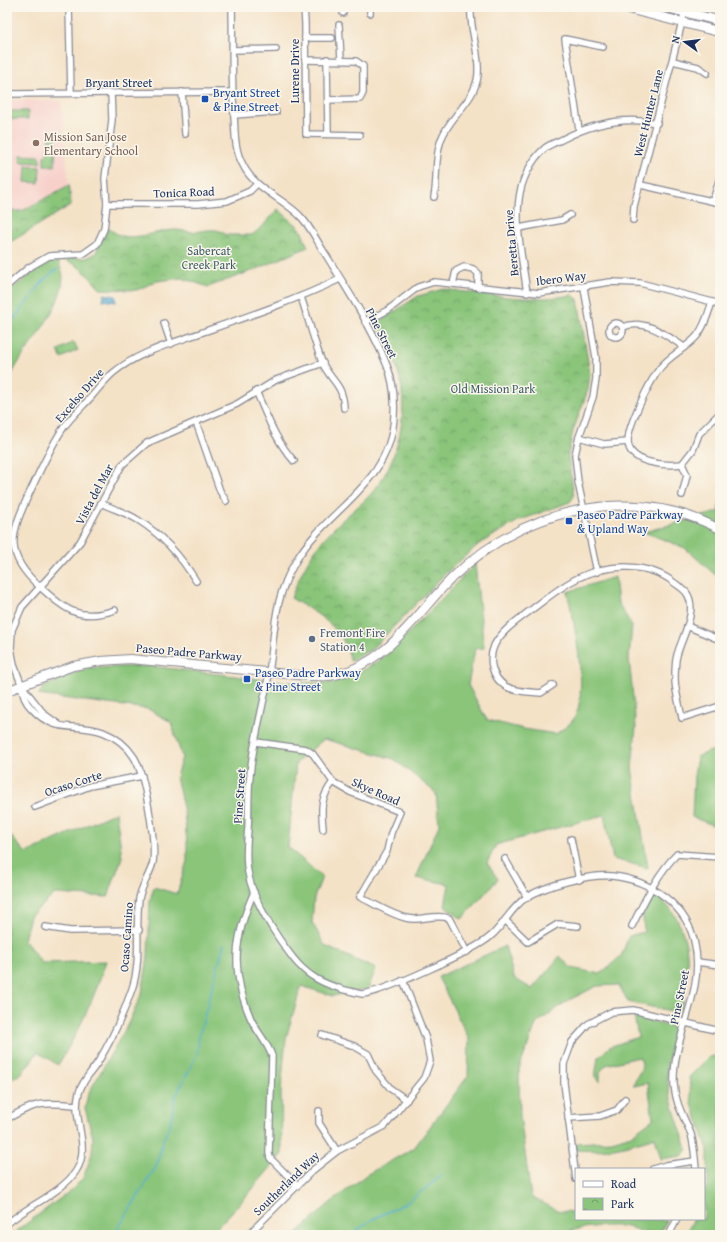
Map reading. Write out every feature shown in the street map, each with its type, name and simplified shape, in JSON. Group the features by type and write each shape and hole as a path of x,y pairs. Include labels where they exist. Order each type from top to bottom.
{"main road":[{"path":"622,7 720,32"},
{"path":"665,7 686,10 720,21"},
{"name":"Paseo Padre Parkway","path":"7,691 72,666 130,659 308,676 333,676 357,668 378,656 400,637 454,577 482,551 517,531 584,508 628,505 660,508 702,520 720,529"}],"street":[{"path":"69,7 71,93"},
{"name":"Pine Street","path":"232,7 232,92 236,149 244,169 257,184 302,217 340,279 388,366 393,392 394,420 387,447 371,478 359,494 318,531 300,555 289,574 279,600 274,620 270,672 250,772 247,871 254,892 263,911 292,956 305,971 321,982 361,994 403,980 474,949 490,937 517,905 527,897 554,886 579,880 611,876 652,888 668,899 684,917 691,929 696,946 697,962 692,998 675,1061 674,1086 678,1107 692,1137 696,1168"},
{"name":"Lurene Drive","path":"304,7 306,134 328,134"},
{"path":"343,7 343,14"},
{"path":"434,197 437,182 436,161 441,139 445,129 472,94 478,75 478,58 470,18 471,7"},
{"name":"West Hunter Lane","path":"633,220 634,206 641,185 686,10"},
{"path":"339,25 341,59"},
{"path":"305,38 332,38"},
{"path":"579,130 565,39 603,47"},
{"path":"233,50 276,49"},
{"path":"328,59 328,134 360,134"},
{"path":"305,60 341,59 356,61 363,66 363,93 360,98 356,100 328,100"},
{"path":"673,61 698,67 707,73"},
{"path":"182,92 185,134"},
{"name":"Bryant Street","path":"7,94 232,92"},
{"path":"7,286 28,268 49,256 83,254 97,244 104,229 107,204 105,178 112,120 111,93"},
{"path":"234,115 276,112"},
{"name":"Beretta Drive","path":"527,293 518,228 519,199 528,171 545,148 579,130 619,120 657,123"},
{"path":"713,201 720,177"},
{"name":"Tonica Road","path":"107,204 198,204 228,201 250,191 257,184"},
{"path":"641,185 720,203"},
{"path":"518,228 562,220 570,214"},
{"path":"453,284 456,271 464,267 473,269 478,273 478,288"},
{"name":"Excelso Drive","path":"115,610 100,615 83,615 64,608 26,574 15,555 14,540 16,526 23,506 64,427 113,373 141,356 302,297 340,279"},
{"name":"Ibero Way","path":"365,322 388,310 418,287 434,282 527,293 584,288 610,282 640,283 720,304"},
{"path":"584,288 596,357 596,379 593,397 579,437 575,455 578,482 597,572"},
{"path":"302,297 323,363 340,387 344,398 344,408"},
{"path":"712,302 705,324 697,337 660,367 644,398 631,429 628,442 634,454 643,461 671,465 682,464 693,450 699,434 720,413"},
{"path":"164,323 171,344"},
{"path":"623,327 632,323 659,330 684,347"},
{"name":"Vista del Mar","path":"22,686 14,665 11,648 12,630 22,607 80,542 122,465 147,443 238,404 256,391 276,380 323,363"},
{"path":"256,391 272,430 285,451 294,461"},
{"path":"196,422 220,491 226,501"},
{"path":"579,437 604,444 628,442"},
{"path":"682,464 687,475 682,495"},
{"path":"101,503 138,520 160,537 186,565 196,581"},
{"path":"553,685 541,693 506,686 499,680 493,672 491,653 500,636 519,619 556,591 579,578 597,572 632,567 646,569 672,580 686,592 691,605 687,626 676,657 675,681 682,718 720,706"},
{"path":"687,626 720,640"},
{"name":"Ocaso Camino","path":"7,1224 68,1181 80,1164 83,1149 76,1104 82,1084 98,1062 132,989 138,958 139,899 152,862 154,849 142,776 131,752 115,738 97,731 50,724 38,715 24,700 22,686"},
{"name":"Skye Road","path":"256,742 306,749 313,754 332,782 350,792 400,812 391,833 387,850 360,897 406,918 422,918 439,915 449,918 467,952"},
{"name":"Ocaso Corte","path":"35,807 90,786 142,776"},
{"path":"323,829 321,809 322,801 324,794 332,782"},
{"path":"572,839 579,880"},
{"path":"632,926 652,888 667,864 678,854 720,857"},
{"path":"505,859 527,897"},
{"path":"254,892 242,924 237,944 236,957 238,975 251,1019 268,1045 272,1056 270,1158 297,1185"},
{"path":"505,920 528,942 558,924 578,926"},
{"path":"45,928 70,931 108,929 139,930"},
{"path":"697,962 720,965"},
{"name":"Southerland Way","path":"248,1235 297,1185 336,1151 385,1126 424,1078 430,1061 426,1040 403,980"},
{"path":"575,1171 564,1083 564,1064 572,1042 588,1024 611,1012 633,1010 715,1030"},
{"path":"322,1035 354,1046 368,1054 376,1071 391,1089 407,1100"},
{"path":"568,1118 600,1116 617,1110 625,1099"},
{"path":"7,1119 36,1104 45,1102 76,1104"},
{"path":"319,1112 319,1123 336,1151"},
{"path":"656,1168 666,1165 695,1161"},
{"path":"669,1235 676,1220"}],"shaded area":[{"name":"Mission San Jose Elementary School","path":"7,100 61,101 69,185 22,211 7,211"}],"green space":[{"path":"7,111 28,111 28,119 7,119"},
{"path":"50,137 56,137 55,166 44,165 44,156 47,154"},
{"path":"21,155 40,156 40,163 20,162"},
{"path":"26,166 40,167 39,183 25,182"},
{"path":"69,185 71,205 7,244 7,211 22,211"},
{"name":"Sabercat Creek Park","path":"278,209 300,228 308,247 257,269 208,287 182,278 157,281 137,290 100,289 78,266 59,258 86,258 95,254 109,227 115,233 122,236 131,237 175,230 194,232 215,230 226,235 252,235 262,227"},
{"path":"57,258 63,278 55,307 20,360 7,386 7,293 38,269"},
{"name":"Old Mission Park","path":"443,289 523,298 572,295 578,299 590,374 588,390 573,431 568,455 574,496 570,502 518,521 479,544 447,572 372,649 350,661 347,649 336,630 320,616 291,598 299,578 314,551 335,527 371,494 381,481 396,449 402,415 400,381 396,365 379,329 380,321 418,296"},
{"path":"74,342 78,350 61,358 58,350"},
{"path":"720,503 720,579 685,548 644,532 718,512"},
{"path":"475,564 484,648 475,649 468,685 487,720 524,729 556,734 573,720 578,710 580,695 579,658 567,592 615,577 618,603 632,626 629,658 636,727 632,768 648,868 613,859 604,815 496,845 487,863 498,879 462,919 445,906 449,884 416,878 439,825 436,793 394,759 324,739 296,763 288,847 322,877 314,898 312,922 325,946 376,969 368,989 333,996 301,986 286,1038 281,1090 282,1154 245,1198 210,1235 11,1235 73,1189 83,1178 92,1153 93,1138 85,1108 88,1094 126,1028 142,993 148,957 150,900 154,887 177,894 187,861 184,812 176,777 182,757 171,722 148,709 38,695 44,687 87,668 150,666 285,682 333,683 360,672 380,660 394,648"},
{"path":"720,747 720,828 692,817 694,776 697,757"},
{"path":"116,812 122,857 108,897 55,894 30,916 24,940 42,963 106,961 91,1002 73,1040 58,1065 38,1052 22,1073 7,1082 7,832 26,853"},
{"path":"654,892 673,913 681,927 687,950 687,973 681,1008 676,1012 628,1002 619,985 597,986 567,1001 536,1024 519,1069 520,1116 531,1197 559,1211 575,1212 575,1220 667,1221 658,1235 647,1234 631,1228 606,1226 585,1228 566,1232 560,1235 295,1235 329,1204 366,1175 414,1148 468,1076 469,1039 438,977 505,946 514,978 532,989 560,956 571,968 600,974 621,956 629,936 644,932 643,916"},
{"path":"634,1016 673,1027 674,1032 667,1072 669,1091 677,1121 687,1149 682,1156 661,1159 655,1137 606,1149 586,1151 576,1150 576,1143 612,1141 631,1135 653,1119 648,1083 634,1086 634,1082 642,1065 639,1057 606,1065 600,1072 600,1082 595,1077 598,1058 609,1047 638,1037"},
{"path":"720,1055 720,1235 681,1235 689,1228 693,1220 705,1220 705,1192 708,1183 708,1149 692,1104 689,1077 709,1057"}],"water":[{"path":"104,294 116,296 116,302 103,300"}],"waterway":[{"path":"7,328 44,280 57,269"},
{"path":"114,1235 157,1165 163,1140 170,1124 175,1098 197,1054 199,1036 224,944"},
{"path":"351,1235 371,1220 406,1203 443,1175"}],"place":[{"name":"Bryant Street & Pine Street","path":"205,99"},
{"name":"Mission San Jose Elementary School","path":"36,143"},
{"name":"Paseo Padre Parkway & Upland Way","path":"569,521"},
{"name":"Fremont Fire Station 4","path":"312,639"},
{"name":"Paseo Padre Parkway & Pine Street","path":"247,679"}]}
